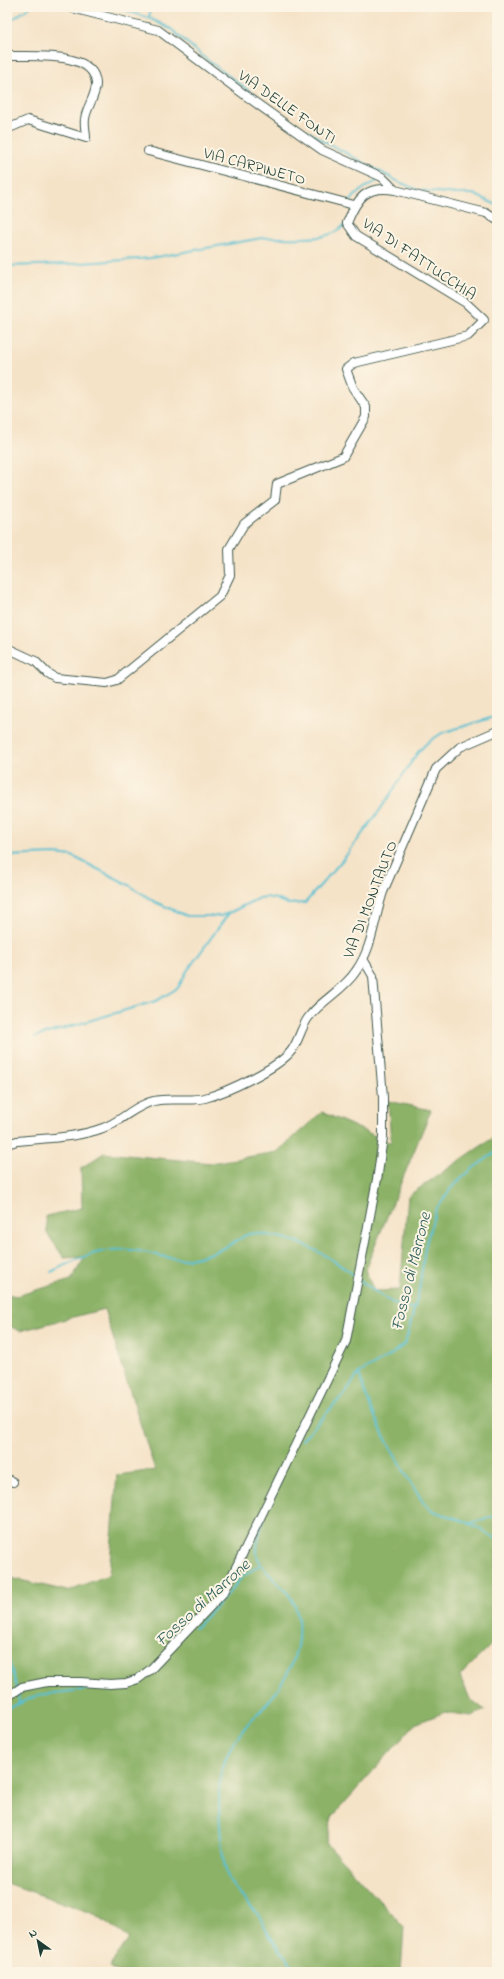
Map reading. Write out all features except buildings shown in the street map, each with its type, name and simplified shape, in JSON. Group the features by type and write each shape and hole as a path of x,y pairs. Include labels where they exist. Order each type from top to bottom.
{"street":[{"name":"VIA DELLE FONTI","path":"68,7 158,30 322,150 382,177 395,190 486,213 497,220"},
{"path":"7,56 74,59 89,67 96,84 84,119 86,138 28,120 7,129"},
{"name":"VIA CARPINETO","path":"148,151 354,205"},
{"path":"354,205 371,190 382,188 395,190"},
{"name":"VIA DI FATTUCCHIA","path":"7,648 35,661 47,674 55,678 107,683 117,680 220,596 230,575 229,549 244,524 275,500 277,484 343,456 366,417 366,407 353,388 346,369 354,363 468,336 484,320 466,303 356,236 347,223 354,205"},
{"name":"VIA DI MONTAUTO","path":"7,1144 17,1141 81,1134 105,1127 134,1108 156,1100 205,1098 253,1078 286,1057 292,1050 309,1016 356,972 366,953 370,944 377,909 383,892 436,769 460,747 497,731"},
{"path":"7,1697 22,1687 47,1682 110,1684 138,1679 151,1669 202,1617 224,1592 346,1341 378,1174 383,1137 383,1098 373,976 363,959"}],"green space":[{"path":"388,1101 431,1110 365,1270 374,1291 400,1290 408,1196 497,1135 497,1639 460,1676 470,1699 485,1710 471,1716 445,1712 415,1724 332,1817 326,1843 404,1927 401,1972 118,1972 109,1967 129,1939 97,1915 7,1883 7,1577 67,1591 109,1575 117,1475 155,1470 104,1309 20,1331 7,1325 7,1294 16,1296 71,1280 85,1257 64,1258 47,1233 46,1216 82,1208 81,1168 104,1153 211,1163 277,1152 322,1112 391,1143"}],"waterway":[{"path":"7,23 30,7"},
{"path":"116,7 151,19 171,29 206,59 290,121 399,182 418,190 456,194 473,194 497,205"},
{"path":"149,18 151,7"},
{"path":"350,202 360,191 381,179"},
{"path":"7,266 69,264 151,258 262,238 318,237 329,235 338,231 345,224"},
{"path":"7,856 55,854 72,856 129,885 155,902 187,916 220,916 259,898 266,897 288,904 305,903 345,857 380,810 418,752 428,742 442,733 497,716"},
{"path":"35,1037 156,1001 178,988 187,971 229,913"},
{"name":"Fosso di Marrone","path":"302,1440 345,1393 359,1373 389,1356 405,1344 419,1291 425,1247 436,1209 452,1187 472,1169 497,1151"},
{"path":"51,1272 90,1255 110,1250 131,1250 179,1259 199,1257 212,1253 251,1233 256,1233 292,1240 336,1262 356,1277"},
{"path":"360,1280 378,1294 392,1302 407,1308 415,1308"},
{"path":"359,1373 364,1390 386,1440 423,1502 433,1511 467,1522 497,1539"},
{"path":"469,1524 489,1517 497,1517"},
{"path":"264,1518 257,1544 258,1559 261,1565 287,1593 294,1603 298,1618 297,1648 294,1658 281,1685 242,1731 234,1742 225,1761 221,1774 219,1797 220,1829 224,1860 230,1881 235,1889 258,1915 280,1950 299,1972"},
{"name":"Fosso di Marrone","path":"195,1628 242,1577 261,1564"},
{"path":"7,1655 17,1688"},
{"name":"Fosso di Marrone","path":"7,1709 38,1695 106,1687"},
{"path":"18,1692 19,1703"}]}
